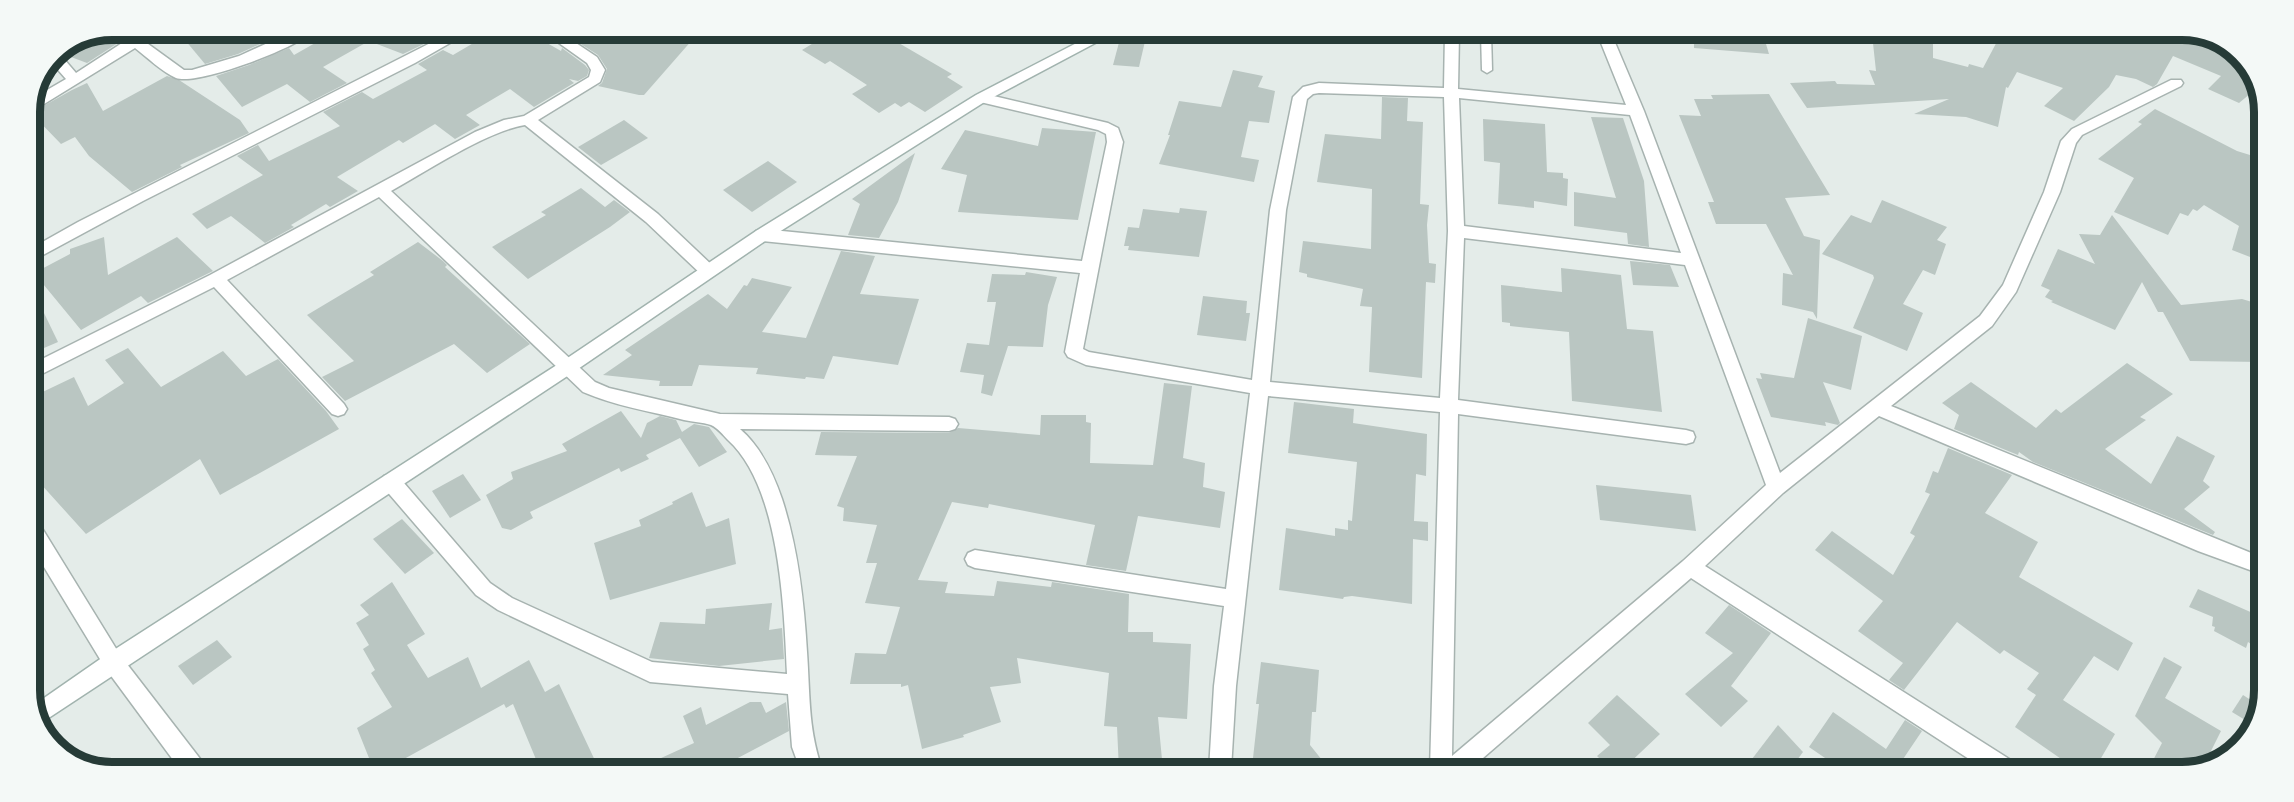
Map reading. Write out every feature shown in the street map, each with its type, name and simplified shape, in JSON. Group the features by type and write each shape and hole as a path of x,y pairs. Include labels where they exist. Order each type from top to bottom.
{"street":[{"path":"42,100 138,40"},
{"path":"136,42 180,74 188,76 198,75 238,61 285,40"},
{"path":"40,251 137,199 378,79 448,40"},
{"path":"40,368 216,279 480,136 509,123 528,120 595,79 598,70 592,60 562,40"},
{"path":"44,710 113,662 569,366 762,235 981,98 1093,40"},
{"path":"1441,762 1450,346 1456,231 1451,93 1452,40"},
{"path":"1607,40 1637,111 1690,260 1776,487"},
{"path":"60,64 75,80"},
{"path":"1462,762 1690,567 1776,487 1986,321 2010,288 2052,192 2069,141 2078,132 2176,83"},
{"path":"1220,762 1225,686 1260,388 1278,210 1300,97 1308,90 1318,88 1451,93 1637,111"},
{"path":"981,98 1103,126 1113,131 1115,142 1074,352 1086,358 1260,388 1450,406 1686,438"},
{"path":"528,120 651,218 708,270"},
{"path":"381,191 589,387 605,394 719,421 950,424"},
{"path":"1456,231 1690,260"},
{"path":"762,235 1089,268"},
{"path":"216,279 338,409"},
{"path":"1878,408 2254,563"},
{"path":"719,421 740,437 754,454 769,486 791,574 803,747 808,762"},
{"path":"391,482 483,589 505,604 650,672 798,686"},
{"path":"41,544 113,662 188,762"},
{"path":"975,559 1235,599"},
{"path":"1690,567 1993,762"}],"lane":[{"path":"1486,40 1487,70"}],"building":[{"path":"123,40 87,63 71,57 91,44"},
{"path":"185,40 269,40 238,54 205,64"},
{"path":"320,40 425,40 428,42 403,54 369,41 323,67 347,83 310,102 287,84 242,107 216,76 289,48 294,55"},
{"path":"479,40 542,40 561,51 562,48 589,70 587,76 578,81 569,79 574,83 534,107 510,89 466,115 480,125 455,139 435,124 403,143 399,140 337,177 358,191 330,207 326,204 291,225 294,227 265,243 231,216 207,229 192,214 263,175 237,156 258,145 269,161 340,126 323,112 362,92 373,99 427,70 418,64 443,50 453,55"},
{"path":"575,40 692,40 644,95 598,86 602,83 607,69 598,55"},
{"path":"818,40 897,42 952,74 947,77 963,87 925,112 909,102 901,107 895,103 879,113 852,94 867,85 830,61 825,64 802,50"},
{"path":"1120,40 1145,40 1139,67 1113,65"},
{"path":"1694,40 1765,40 1769,54 1694,48"},
{"path":"1873,40 1924,40 1933,43 1933,58 1968,67 1969,64 1983,68 1998,40 2181,40 2205,44 2225,55 2239,69 2251,93 2239,103 2208,89 2221,76 2173,56 2153,87 2136,79 2116,75 2109,87 2074,121 2044,106 2063,88 2017,72 2008,88 2006,87 1998,127 1966,117 1914,114 1949,99 1807,108 1790,83 1835,81 1837,84 1875,85 1869,70 1876,71"},
{"path":"1233,70 1263,76 1258,87 1275,91 1269,123 1249,121 1241,157 1259,160 1254,182 1159,164 1179,101 1221,107"},
{"path":"167,76 179,80 240,120 249,133 180,165 182,167 132,192 89,156 75,137 61,144 40,122 41,108 87,83 103,111"},
{"path":"1769,94 1830,195 1785,198 1804,236 1820,240 1817,319 1813,312 1782,305 1783,273 1793,275 1766,224 1716,224 1708,202 1714,202 1679,115 1701,116 1694,99 1713,99 1711,95"},
{"path":"1382,97 1408,98 1407,121 1423,122 1420,204 1429,205 1427,225 1429,263 1436,264 1435,283 1426,282 1422,378 1369,372 1372,307 1360,306 1363,289 1307,277 1307,274 1299,272 1303,241 1371,249 1372,189 1317,182 1325,134 1381,139"},
{"path":"2155,109 2237,151 2253,156 2253,258 2232,250 2239,226 2204,205 2197,211 2193,209 2188,216 2180,213 2168,235 2114,212 2134,178 2098,159 2142,124 2138,122"},
{"path":"1591,117 1623,118 1644,181 1649,247 1628,244 1627,233 1574,226 1574,192 1616,198"},
{"path":"1483,119 1545,124 1547,172 1563,173 1563,178 1568,179 1567,206 1534,201 1534,208 1498,204 1500,163 1484,161"},
{"path":"624,120 648,138 601,165 578,147"},
{"path":"1042,128 1096,132 1078,220 958,212 967,175 941,169 965,130 1038,146"},
{"path":"915,153 898,202 879,238 848,235 860,204 852,199"},
{"path":"768,161 797,182 752,212 723,190"},
{"path":"581,188 605,207 614,200 630,212 528,279 492,247 546,215 541,212"},
{"path":"1882,200 1947,227 1937,240 1946,244 1935,275 1923,270 1903,304 1923,313 1907,351 1853,328 1874,278 1873,275 1822,254 1851,215 1871,223"},
{"path":"1180,208 1207,211 1199,257 1128,250 1129,246 1124,246 1128,227 1139,228 1143,209 1179,213"},
{"path":"2112,215 2181,305 2242,299 2253,302 2253,362 2190,361 2163,312 2158,312 2142,282 2115,330 2051,302 2053,301 2045,297 2050,290 2041,286 2058,249 2095,264 2079,234 2100,235"},
{"path":"104,237 108,275 177,237 213,271 148,303 141,296 81,330 40,281 40,270 70,254 70,249"},
{"path":"418,242 443,261 447,265 445,267 530,344 487,373 454,344 345,401 322,377 354,361 307,315 374,275 370,272"},
{"path":"841,251 875,256 860,294 919,299 898,365 833,356 824,379 806,377 805,379 756,374 758,368 699,365 692,386 659,386 660,381 603,375 632,355 625,350 708,294 727,309 744,285 747,286 752,278 792,287 762,332 806,338"},
{"path":"1630,261 1670,265 1679,287 1633,285"},
{"path":"1561,268 1621,275 1627,329 1653,331 1662,412 1572,401 1569,332 1510,326 1510,323 1502,322 1501,285 1562,292"},
{"path":"1026,272 1057,277 1048,305 1043,347 1008,346 992,396 981,393 984,375 960,372 967,343 989,345 996,302 987,302 992,274 1025,275"},
{"path":"1203,296 1247,301 1246,313 1250,313 1246,341 1197,335"},
{"path":"40,305 58,342 40,350"},
{"path":"1808,318 1862,336 1851,390 1823,382 1840,423 1838,425 1825,422 1826,426 1771,417 1756,378 1762,379 1760,373 1794,378"},
{"path":"128,348 161,387 223,351 246,376 278,359 326,411 339,429 220,495 200,459 86,534 41,484 40,393 74,377 88,406 124,383 105,360"},
{"path":"2127,363 2173,394 2140,417 2146,420 2105,449 2151,484 2177,436 2215,456 2203,481 2210,487 2184,509 2215,532 2213,535 2033,462 2019,452 2018,455 1954,429 1959,415 1942,403 1971,382 2036,428 2056,409 2061,413"},
{"path":"1164,383 1192,386 1183,458 1205,463 1203,487 1225,492 1220,528 1138,516 1126,571 1086,565 1095,525 989,504 988,508 952,502 918,580 948,582 945,593 994,596 997,581 1051,587 1052,582 1129,594 1128,632 1153,632 1153,642 1191,644 1187,719 1158,717 1162,762 1119,762 1117,727 1104,726 1109,673 1017,658 1021,683 990,687 1001,722 963,735 964,737 922,749 908,685 901,687 901,684 850,684 855,653 886,654 900,607 865,603 877,563 866,563 877,525 843,521 844,508 837,506 857,456 815,455 821,432 949,433 958,428 1040,435 1041,415 1086,415 1086,422 1091,423 1090,463 1153,465"},
{"path":"1294,402 1354,409 1353,423 1427,434 1426,476 1416,474 1414,521 1428,522 1428,541 1413,539 1412,604 1352,596 1343,599 1279,590 1286,528 1335,536 1335,528 1348,530 1348,520 1352,521 1357,462 1288,453"},
{"path":"621,411 641,438 647,423 660,416 676,420 682,432 694,424 709,427 727,452 699,467 680,438 646,455 649,459 621,472 619,468 530,512 533,518 511,530 502,528 486,495 513,479 511,472 567,451 562,444"},
{"path":"1948,448 2012,475 1985,513 2038,542 2019,577 2133,643 2118,671 2094,656 2063,700 2115,734 2099,762 2066,762 2015,727 2036,695 2027,689 2039,673 2004,650 2000,654 1957,622 1904,690 1889,680 1903,663 1858,631 1883,601 1815,550 1832,531 1893,575 1915,536 1910,533 1930,494 1925,492 1933,471 1938,473"},
{"path":"463,474 481,500 450,518 432,491"},
{"path":"1596,485 1691,495 1696,531 1600,520"},
{"path":"692,492 706,527 729,518 736,564 610,600 594,543 641,526 639,520"},
{"path":"402,519 434,553 405,574 373,539"},
{"path":"392,582 425,634 407,645 428,678 468,657 481,688 529,660 545,692 559,684 596,762 537,762 513,704 506,708 504,704 404,759 406,762 371,762 357,728 392,707 371,673 375,670 363,649 369,645 356,623 369,615 360,605"},
{"path":"2198,589 2254,614 2251,644 2248,642 2246,648 2214,631 2213,617 2189,607"},
{"path":"772,603 769,630 782,628 784,659 719,666 649,658 660,622 705,624 706,609"},
{"path":"1729,605 1771,633 1731,686 1748,701 1721,727 1685,694 1733,653 1705,633"},
{"path":"217,640 232,657 193,685 178,666"},
{"path":"2164,657 2182,667 2165,698 2221,731 2208,756 2205,758 2181,762 2152,762 2162,743 2135,716"},
{"path":"1261,662 1319,670 1316,712 1312,712 1310,745 1324,762 1279,762 1253,758 1259,704 1256,704"},
{"path":"1617,695 1660,734 1630,762 1603,762 1597,756 1610,745 1588,723"},
{"path":"2243,695 2252,701 2246,721 2232,712"},
{"path":"750,702 761,702 766,713 786,702 789,731 730,762 652,762 694,743 683,716 701,707 706,725"},
{"path":"1833,712 1886,749 1905,720 1922,731 1901,762 1831,762 1809,747"},
{"path":"1778,725 1803,752 1796,762 1756,762 1752,759"}]}
